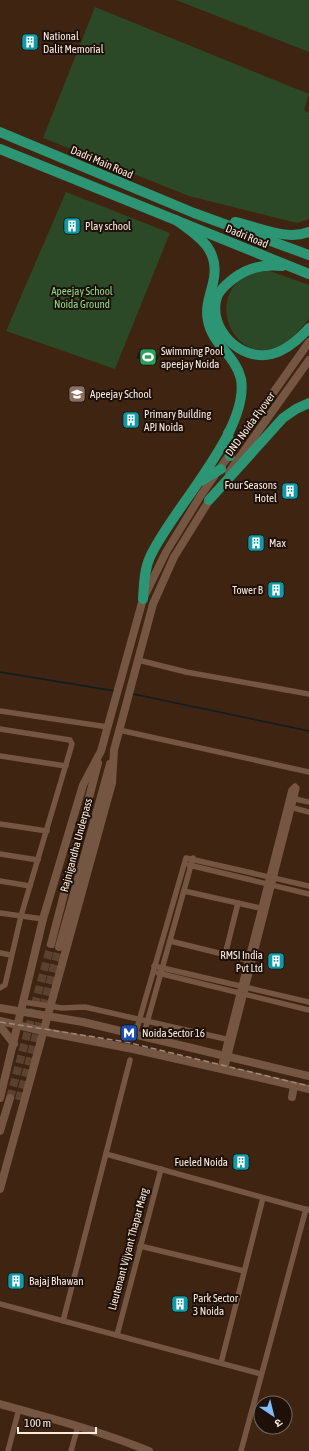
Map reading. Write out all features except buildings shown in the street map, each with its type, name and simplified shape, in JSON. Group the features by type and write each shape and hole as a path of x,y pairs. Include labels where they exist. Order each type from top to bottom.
{"highway":[{"name":"Dadri Main Road","path":"0,132 194,213"},
{"path":"0,149 176,220 199,236 206,243 212,255 214,266 213,282 209,294 208,322 216,340 237,368 241,379 241,390 236,415 228,433 199,482 165,530 149,558 145,576 143,599"},
{"path":"194,213 290,236 301,236 309,232"},
{"name":"Dadri Road","path":"194,213 309,255"},
{"name":"Dadri Road","path":"176,220 309,274"},
{"path":"298,269 272,265 256,267 238,274 224,286 217,296 215,307 216,318 221,330 228,339 251,355 272,354 290,346 309,328"},
{"path":"209,500 283,418 296,409 309,403"},
{"path":"228,433 230,456"},
{"path":"199,482 221,468"}],"main road":[{"name":"DND Noida Flyover","path":"101,751 143,599 166,552 201,496 309,342"},
{"name":"DND Noida Flyover","path":"114,750 153,604 174,557 209,500 309,360"},
{"path":"0,1189 112,783 114,750"},
{"name":"Rajnigandha Underpass","path":"101,751 56,945 114,750"},
{"path":"0,1098 2,1083 14,1044 43,919 83,785 101,751"},
{"path":"0,1008 22,1006 48,1016 309,1076"},
{"path":"0,1021 133,1049 309,1089"},
{"path":"1,1029 14,1044"},
{"path":"292,1097 294,1086"},
{"path":"0,1131 10,1098"},
{"path":"0,1168 19,1100"},
{"path":"0,1404 78,1426 133,1448 148,1451"}],"street":[{"path":"137,663 309,694"},
{"path":"0,711 109,724"},
{"path":"120,727 309,772"},
{"path":"0,729 70,740 72,744 21,916 5,985 0,988"},
{"path":"0,756 66,766"},
{"path":"222,1069 289,807 292,798 309,802"},
{"path":"289,807 309,812"},
{"path":"0,824 47,831"},
{"path":"0,854 38,860"},
{"path":"139,1036 139,1018 186,857 309,886"},
{"path":"139,1036 147,1020 193,858"},
{"path":"184,864 309,894"},
{"path":"0,881 30,886"},
{"path":"243,987 247,960 260,908 269,885"},
{"path":"184,891 260,908"},
{"path":"225,954 238,903"},
{"path":"0,913 43,919"},
{"path":"170,941 247,960"},
{"path":"0,953 11,955"},
{"path":"153,969 241,994 309,1010"},
{"path":"161,971 309,1002"},
{"path":"295,1007 297,999"},
{"path":"22,1006 71,1009 82,1006 229,1039"},
{"path":"63,1321 130,1060"},
{"path":"106,1154 307,1210 241,1451"},
{"name":"Lieutenant Vijyant Thapar Marg","path":"117,1335 161,1169"},
{"path":"221,1363 263,1198"},
{"path":"140,1246 244,1271"},
{"path":"0,1304 262,1374"},
{"path":"8,1451 20,1409"},
{"path":"71,1451 78,1426"}],"green space":[{"path":"176,0 309,0 309,52"},
{"path":"95,7 309,94 304,110 309,113 309,219 297,223 189,196 43,138"},
{"name":"Apeejay School Noida Ground","path":"66,192 170,233 115,369 6,331"},
{"path":"270,271 309,285 309,319 282,345 262,350 249,347 238,338 230,327 227,313 228,299 234,286 247,275"}],"shaded area":[{"name":"Swimming Pool apeejay Noida","path":"141,348 159,356 155,365 136,358"}],"waterway":[{"path":"0,672 115,691"},
{"path":"133,694 309,731"}],"tunnel":[{"path":"10,1098 51,944"},
{"path":"19,1100 59,947"}],"railway":[{"path":"0,1022 126,1042 309,1086"}],"place":[{"name":"National Dalit Memorial","path":"30,42"},
{"name":"Play school","path":"72,226"},
{"name":"Swimming Pool apeejay Noida","path":"148,357"},
{"name":"Apeejay School","path":"77,394"},
{"name":"Primary Building APJ Noida","path":"131,420"},
{"name":"Four Seasons Hotel","path":"290,491"},
{"name":"Max","path":"256,543"},
{"name":"Tower B","path":"276,590"},
{"name":"RMSI India Pvt Ltd","path":"276,961"},
{"name":"Noida Sector 16","path":"129,1033"},
{"name":"Fueled Noida","path":"241,1162"},
{"name":"Bajaj Bhawan","path":"16,1281"},
{"name":"Park Sector 3 Noida","path":"180,1304"}]}
